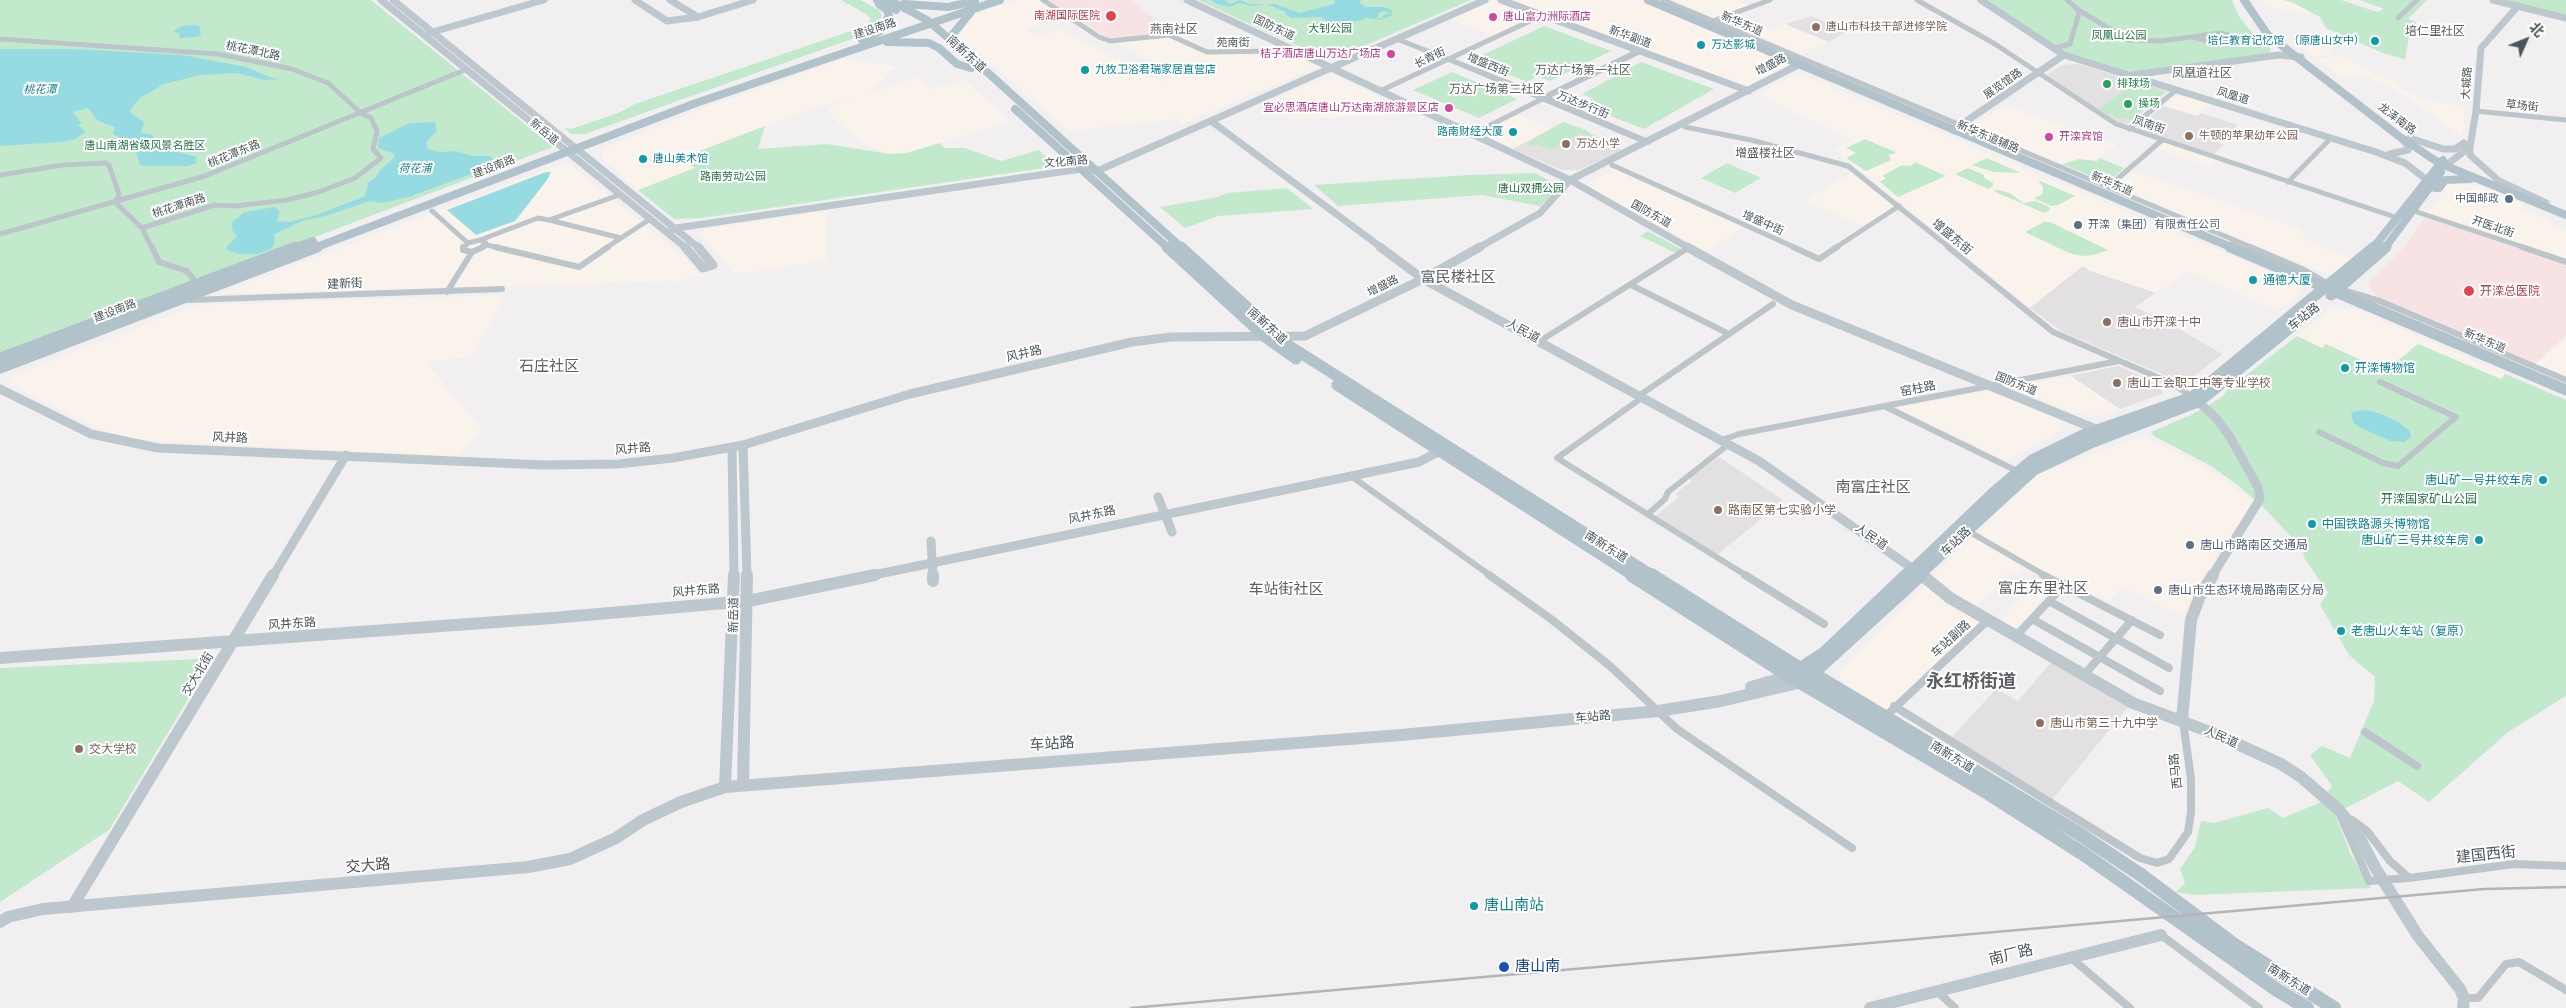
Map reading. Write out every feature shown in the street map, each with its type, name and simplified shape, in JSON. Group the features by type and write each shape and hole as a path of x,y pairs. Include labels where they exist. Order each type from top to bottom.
{"main road":[{"path":"876,0 925,23"},
{"path":"578,147 716,89 850,44 879,32 889,16 887,10 876,0"},
{"path":"889,0 925,23"},
{"path":"896,0 912,6 948,6 979,0"},
{"name":"建设南路","path":"578,147 727,89 986,2 1000,0"},
{"name":"新华东道","path":"1648,0 2566,385"},
{"name":"新华东道","path":"1659,0 1800,64"},
{"name":"龙泽南路","path":"2244,0 2268,35 2444,163 2546,203 2566,213"},
{"name":"龙泽南路","path":"2252,0 2267,26 2298,57 2400,136 2444,163 2500,188 2566,213"},
{"path":"966,53 953,38 952,34 966,16 986,2"},
{"name":"建设南路","path":"0,363 725,92 868,45 925,23"},
{"name":"南新东道","path":"925,23 966,53 1282,339 1801,675 1890,711 2141,875 2236,946 2334,1008"},
{"name":"南新东道","path":"925,23 971,68 1265,337 1440,451 1801,675 2085,855 2270,985 2307,1008"},
{"path":"850,44 879,37"},
{"path":"578,147 885,42 924,43 939,48 957,64 971,68"},
{"path":"852,53 868,45"},
{"path":"0,358 197,284 567,151"},
{"path":"0,373 567,151"},
{"name":"建设南路","path":"0,368 567,151"},
{"name":"车站路","path":"1918,571 2016,471 2047,451 2104,433 2196,399 2333,288 2383,252 2414,211 2429,184 2444,163"},
{"path":"2429,184 2439,188 2445,180 2457,178 2500,188"},
{"name":"车站路","path":"2333,288 2372,251 2398,218 2429,184"},
{"name":"新华东道","path":"2333,288 2566,391"},
{"path":"152,306 160,298"},
{"name":"车站路","path":"1801,675 1918,571 1968,531 2034,470 2104,433"}],"street":[{"name":"新岳道","path":"381,0 682,244 703,268 713,265 706,253 676,228 578,147 393,0"},
{"path":"424,34 544,0"},
{"path":"635,0 667,20 698,17 753,0"},
{"path":"670,0 698,17"},
{"name":"苑南街","path":"1043,0 1099,37 1110,41 1169,35 1207,52 1277,51 1289,48"},
{"name":"国防东道","path":"1187,0 1471,136 1572,182 1792,305 2104,433"},
{"name":"文化南路","path":"667,232 676,228 1081,169 1097,170 1485,0"},
{"name":"新华副道","path":"1501,0 1749,91"},
{"path":"1642,0 1800,64"},
{"path":"1659,0 1713,21 1800,64"},
{"path":"1713,21 1770,0"},
{"name":"凤南街","path":"1917,0 1995,44 2116,124 2398,218"},
{"name":"凤凰道","path":"1981,0 2064,55 2376,152 2405,163 2429,184"},
{"path":"2067,0 2077,10 2128,40 2148,41 2220,33 2228,35 2234,42 2214,42 2192,37"},
{"path":"2398,18 2417,0"},
{"path":"2493,0 2514,3 2566,18"},
{"name":"大城路","path":"2468,144 2476,111 2481,48 2514,3"},
{"path":"2056,48 2070,44 2079,13 2077,10"},
{"name":"长青街","path":"1380,91 1543,15"},
{"name":"桃花潭北路","path":"0,39 182,50 264,63 292,70 328,83 361,113 371,118 375,125 374,149 382,158 355,178 319,192"},
{"name":"增盛西街","path":"1397,39 1448,59"},
{"path":"1471,136 1638,51"},
{"name":"展览馆路","path":"1956,129 2064,55"},
{"path":"2129,75 2278,55 2298,57"},
{"name":"万达步行街","path":"1448,59 1651,142"},
{"name":"增盛路","path":"1265,337 1309,339 1427,280 1547,213 1561,200 1572,182 1800,64"},
{"path":"467,69 476,67"},
{"name":"桃花潭东路","path":"0,234 116,203 212,174 467,69"},
{"path":"2129,129 2176,90"},
{"name":"增盛路","path":"1572,182 1612,165 1651,142 1685,127 1749,91"},
{"name":"草场街","path":"2476,111 2566,120"},
{"name":"人民道","path":"1211,121 1427,280 1771,468 1918,571 1938,589 1988,620 2133,703 2182,720 2280,764 2301,777 2339,810 2356,831 2376,869 2418,936 2460,988 2463,1003"},
{"name":"增盛东街","path":"1685,127 1751,140 1840,163 1853,169 2045,326 2060,336 2173,384 2196,399"},
{"name":"新华东道辅路","path":"1956,129 2108,187 2304,270 2333,288 2380,301 2566,380"},
{"path":"2376,152 2395,154 2405,152 2408,146 2400,136"},
{"path":"2288,182 2331,138"},
{"path":"2410,138 2443,149 2455,149 2468,144"},
{"path":"2108,187 2162,140"},
{"path":"2444,163 2468,144"},
{"path":"2468,144 2470,155 2499,181 2546,203"},
{"path":"0,175 62,165 106,163 109,165 119,194 116,203"},
{"name":"增盛中街","path":"1612,165 1819,259 1899,206"},
{"name":"桃花潭南路","path":"116,203 142,228 214,205 235,206 287,200 319,192"},
{"path":"549,220 619,194"},
{"path":"432,211 468,243"},
{"name":"开医北街","path":"2414,211 2566,262"},
{"path":"472,252 463,250 463,246 538,218 621,238"},
{"path":"447,292 472,252 486,245 579,267 650,219"},
{"path":"142,228 159,262 187,272 197,284"},
{"path":"480,240 485,241 486,245"},
{"path":"1540,341 1632,286 1688,248"},
{"path":"1632,286 1729,334"},
{"name":"建新街","path":"189,300 502,289"},
{"path":"1773,304 1557,458 1824,624"},
{"name":"风井路","path":"0,389 91,434 136,446 544,464 618,464 673,458 737,446 910,394 1132,342 1171,337 1265,337"},
{"name":"窑柱路","path":"1725,442 1739,434 2119,361"},
{"path":"2319,432 2382,463 2398,466 2456,417 2380,382"},
{"name":"西马路","path":"1890,711 2140,858 2157,863 2169,859 2178,850 2188,832 2191,812 2191,779 2182,720 2191,620 2200,596 2260,499 2258,487 2230,437 2216,418 2196,399"},
{"path":"1886,406 2016,471"},
{"path":"1648,514 1662,503 1668,492 1725,442"},
{"name":"新岳道","path":"737,446 748,601 743,785"},
{"name":"新岳道","path":"725,787 734,601 737,446"},
{"name":"风井东路","path":"0,658 552,618 748,601 1419,462 1440,451"},
{"name":"交大北街","path":"72,907 346,455"},
{"path":"1350,476 1551,619 1610,666 1677,729 1852,848"},
{"path":"1158,497 1172,532"},
{"path":"1968,531 2040,573 2065,584 2160,635"},
{"path":"931,541 934,581"},
{"path":"2016,636 2065,584"},
{"path":"2049,601 2169,668"},
{"path":"2032,619 2160,690"},
{"name":"车站副路","path":"1890,711 1988,620"},
{"path":"2084,675 2132,620"},
{"name":"车站路","path":"725,787 1381,735 1399,729 1655,708 1721,696 1801,675"},
{"path":"2365,732 2417,766"},
{"name":"交大路","path":"0,922 8,917 42,909 528,867 570,859 616,838 643,820 681,802 725,787"},
{"path":"2339,810 2367,831 2390,861 2408,878"},
{"name":"建国西街","path":"2339,810 2354,851 2369,881 2408,878 2514,864 2566,866"},
{"path":"2161,935 2259,1008"},
{"name":"南厂路","path":"1870,1008 2161,935"},
{"path":"2070,957 2130,1008"},
{"path":"2463,1003 2478,998 2506,964 2519,962 2566,990"},
{"path":"1937,991 1955,1008"}],"shaded area":[{"path":"1016,0 1040,0 1063,16 1026,30 1039,37 1059,29 1161,82 1178,75 1117,43 1168,37 1208,54 1287,52 1319,66 1181,125 1178,119 1069,131 959,36 971,16"},
{"name":"南湖国际医院","path":"1048,0 1129,0 1173,32 1123,39 1108,38"},
{"name":"唐山富力洲际酒店","path":"1492,0 1537,16 1493,36 1448,19"},
{"path":"1507,0 1639,0 1783,61 1788,66 1751,89 1537,16"},
{"path":"1674,0 1736,0 1751,6 1717,19"},
{"path":"2263,0 2284,0 2315,14 2266,7"},
{"name":"唐山市科技干部进修学院","path":"1811,16 1847,31 1829,42 1785,24"},
{"path":"1757,24 1772,30 1785,24 1829,42 1818,48 1805,50 1804,55 1744,30"},
{"path":"2294,42 2315,43 2336,54 2314,57"},
{"path":"2341,56 2399,84 2396,87 2424,99 2465,108 2463,137 2394,89 2367,77 2341,77 2316,59"},
{"path":"844,59 898,66 868,94 917,77 929,90 965,80 1011,122 906,153 890,154 866,145 835,120 827,108 863,95 807,110 682,158 695,168 638,190 600,157 607,147 704,108"},
{"path":"2079,64 2168,91 2126,125 2121,125 2046,75 2062,65"},
{"name":"开滦（集团）有限责任公司","path":"1798,73 2282,277 2298,287 2300,294 2277,311 2189,271 2156,293 2090,271 2083,266 2030,308 1834,149 1852,140 1757,94"},
{"path":"1332,74 1405,109 1382,116 1292,119 1263,105"},
{"path":"2180,93 2213,103 2198,116 2164,106"},
{"name":"开滦宾馆","path":"2004,105 2117,144 2097,161 2079,159 2062,164 1979,128 1978,122"},
{"name":"牛顿的苹果幼年公园","path":"2164,106 2197,116 2201,113 2238,125 2216,142 2224,145 2213,155 2135,129"},
{"name":"路南财经大厦","path":"1514,113 1550,129 1513,149 1478,132"},
{"name":"万达小学","path":"1563,122 1585,130 1622,150 1579,170 1562,170 1513,149"},
{"path":"2164,142 2218,160 2211,167 2157,149"},
{"path":"567,162 686,259 699,276 679,281 218,294"},
{"path":"1616,168 1743,227 1707,252 1593,190 1590,182"},
{"path":"1854,171 1896,206 1865,227 1804,201"},
{"path":"2133,171 2301,229 2303,236 2310,242 2351,259 2335,273 2321,272 2114,186"},
{"path":"2449,183 2477,185 2523,204 2520,206 2523,209 2566,231 2566,261 2427,214"},
{"path":"827,211 826,261 734,274 713,248 698,234 706,229"},
{"name":"开滦总医院","path":"2426,216 2566,263 2566,336 2535,364 2377,296 2367,285 2400,252"},
{"name":"唐山市开滦十中","path":"2083,266 2090,271 2156,293 2135,307 2160,318 2222,354 2188,381 2176,380 2063,332 2030,308"},
{"path":"505,295 471,357 425,361 481,429 460,456 140,441 102,430 44,402 7,381 9,377 196,305"},
{"path":"2331,308 2358,310 2505,374 2501,379 2418,344 2385,371 2326,345 2322,348 2297,336"},
{"path":"2566,336 2566,376 2535,364"},
{"name":"唐山工会职工中等专业学校","path":"2118,366 2145,378 2161,388 2162,394 2120,409 2071,376"},
{"path":"2071,376 2120,409 2099,416 2074,413 2011,386"},
{"path":"1988,391 2059,420 2062,430 2006,461 1898,408"},
{"path":"2141,436 2201,464 2255,503 2223,544 2182,616 2122,586 2109,602 2071,582 2059,582 1976,534 2036,475"},
{"name":"路南区第七实验小学","path":"1719,457 1783,500 1714,558 1652,519 1679,497 1675,494 1692,481 1689,479"},
{"path":"1974,535 2026,566 2017,575 2010,571 1975,609 1931,577"},
{"path":"2041,575 2057,584 2013,630 1999,622"},
{"path":"1924,586 1985,621 1888,709 1881,707 1842,683 1840,672"},
{"name":"唐山市第三十九中学","path":"2052,661 2129,706 2051,801 1950,739 1996,689 2018,701"}],"green space":[{"name":"唐山南湖省级风景名胜区","path":"0,0 371,0 553,147 0,356"},
{"path":"841,0 860,0 879,10 882,16 874,31 585,134 571,134 564,128 571,129 618,113 635,104 866,26 871,19 866,14"},
{"name":"大钊公园","path":"1198,0 1471,0 1328,60"},
{"name":"凤凰山公园","path":"1987,0 2232,0 2238,15 2247,27 2271,49 2269,53 2130,72 2065,52"},
{"path":"2284,0 2341,0 2377,12 2384,9 2360,0 2427,0 2408,19 2415,21 2418,28 2409,37 2405,59 2403,59 2383,53 2326,28 2320,17 2294,3"},
{"path":"2504,0 2566,0 2566,16"},
{"path":"1544,26 1611,51 1550,81 1538,76 1527,82 1472,60"},
{"path":"1641,62 1714,89 1644,129 1583,105 1594,99 1582,94"},
{"path":"1452,72 1517,99 1479,118 1413,90"},
{"name":"操场","path":"2135,82 2165,92 2131,120 2115,118 2099,109"},
{"path":"1563,122 1585,130 1599,140 1579,133 1551,150 1537,144 1532,146 1526,144"},
{"name":"路南劳动公园","path":"765,126 758,149 827,144 890,154 906,153 940,143 944,148 965,148 1001,161 1039,150 1049,160 1044,168 702,218 674,219 638,190 695,168 681,158"},
{"path":"1865,139 1896,153 1889,155 1891,160 1866,171 1846,158 1856,153 1846,148"},
{"path":"1987,158 2021,173 1993,172 1972,165"},
{"path":"2099,158 2124,168 2107,183 2062,164 2079,159 2097,161"},
{"path":"1915,162 1946,176 1898,197 1880,182 1886,178 1882,176 1902,165 1911,166"},
{"path":"1727,163 1761,178 1735,193 1701,178"},
{"path":"1968,168 1984,175 1984,178 1993,183 1993,186 1988,189 1955,174"},
{"name":"唐山双拥公园","path":"1535,173 1548,180 1555,193 1540,206 1482,195 1338,206 1314,185 1468,175"},
{"path":"2038,180 2075,196 2058,205 2051,206 2034,198 2043,192 2043,187"},
{"path":"1287,188 1313,209 1218,216 1185,228 1160,207 1214,198 1228,193"},
{"path":"1998,190 2010,193 2023,203 2036,201 2049,207 2050,210 2044,213 1993,191"},
{"path":"2044,222 2050,222 2108,250 2082,256 2069,253 2025,232"},
{"path":"1648,231 1681,249 1676,253 1640,236"},
{"name":"开滦国家矿山公园","path":"2297,336 2322,348 2326,344 2385,371 2418,344 2501,379 2505,374 2566,400 2566,696 2508,732 2429,802 2398,781 2344,809 2336,817 2351,855 2371,888 2194,895 2176,892 2185,883 2180,869 2195,847 2201,821 2214,823 2268,808 2283,818 2321,802 2332,786 2310,755 2322,746 2350,758 2374,701 2375,677 2349,655 2320,605 2328,593 2305,559 2301,547 2263,507 2239,486 2211,466 2154,436 2151,432 2193,414 2222,397 2227,390"},
{"name":"交大学校","path":"199,659 207,668 109,830 0,902 0,668"}],"water":[{"path":"1211,0 1225,0 1230,4 1240,0 1250,4 1267,4 1253,6 1239,3 1229,7 1217,4"},
{"path":"1335,0 1361,0 1360,3 1365,7 1384,7 1392,10 1392,13 1384,11 1378,13 1379,16 1375,19 1384,18 1382,16 1388,13 1393,15 1381,20 1367,18 1360,21 1350,21 1343,25 1345,31 1330,32 1321,28 1331,24 1321,17 1291,18 1285,14 1286,12 1267,4 1275,4 1299,13 1334,4"},
{"path":"182,26 199,26 201,35 197,37 180,38 179,33 173,32"},
{"name":"桃花潭","path":"0,49 74,49 183,55 246,67 269,77 279,79 265,80 236,73 201,75 164,84 140,98 130,110 132,114 144,122 141,133 150,134 164,147 197,157 196,163 188,166 143,166 140,165 136,152 126,141 113,134 115,127 98,121 88,108 72,112 82,123 78,125 85,132 75,139 62,142 0,146"},
{"name":"荷花浦","path":"435,122 437,131 426,142 428,149 439,152 456,151 472,156 490,156 499,164 409,197 382,203 370,201 323,217 304,220 275,234 274,244 271,249 258,254 239,254 225,249 237,236 232,230 232,222 245,212 275,207 280,212 277,221 289,222 317,215 365,196 367,183 375,178 380,170 394,158 395,154 378,148 379,138 410,123"},
{"path":"546,172 551,172 547,180 515,221 476,235 447,210"},
{"path":"2364,410 2379,413 2398,422 2409,430 2411,437 2404,442 2390,441 2359,427 2354,423 2351,415 2353,412"}],"railway":[{"path":"1131,1008 2484,889 2566,887"}],"place":[{"name":"南湖国际医院","path":"1111,16"},
{"name":"唐山富力洲际酒店","path":"1493,17"},
{"name":"唐山市科技干部进修学院","path":"1816,27"},
{"name":"培仁教育记忆馆 （原唐山女中）","path":"2375,41"},
{"name":"万达影城","path":"1701,45"},
{"name":"桔子酒店唐山万达广场店","path":"1391,54"},
{"name":"九牧卫浴君瑞家居直营店","path":"1085,70"},
{"name":"排球场","path":"2107,84"},
{"name":"操场","path":"2128,104"},
{"name":"宜必思酒店唐山万达南湖旅游景区店","path":"1449,108"},
{"name":"路南财经大厦","path":"1513,132"},
{"name":"牛顿的苹果幼年公园","path":"2189,136"},
{"name":"开滦宾馆","path":"2049,137"},
{"name":"万达小学","path":"1566,144"},
{"name":"唐山美术馆","path":"643,159"},
{"name":"中国邮政","path":"2509,199"},
{"name":"开滦（集团）有限责任公司","path":"2078,225"},
{"name":"通德大厦","path":"2253,280"},
{"name":"开滦总医院","path":"2469,291"},
{"name":"唐山市开滦十中","path":"2107,322"},
{"name":"开滦博物馆","path":"2345,368"},
{"name":"唐山工会职工中等专业学校","path":"2117,383"},
{"name":"唐山矿一号井绞车房","path":"2543,480"},
{"name":"路南区第七实验小学","path":"1718,510"},
{"name":"中国铁路源头博物馆","path":"2312,524"},
{"name":"唐山矿三号井绞车房","path":"2479,540"},
{"name":"唐山市路南区交通局","path":"2190,545"},
{"name":"唐山市生态环境局路南区分局","path":"2158,590"},
{"name":"老唐山火车站（复原）","path":"2341,631"},
{"name":"唐山市第三十九中学","path":"2040,723"},
{"name":"交大学校","path":"79,749"},
{"name":"唐山南站","path":"1474,906"},
{"name":"唐山南","path":"1504,967"}],"district":[{"name":"燕南社区","path":"1174,29"},
{"name":"培仁里社区","path":"2435,31"},
{"name":"万达广场第一社区","path":"1583,70"},
{"name":"凤凰道社区","path":"2202,73"},
{"name":"万达广场第二社区","path":"1497,89"},
{"name":"增盛楼社区","path":"1765,153"},
{"name":"富民楼社区","path":"1458,278"},
{"name":"石庄社区","path":"549,367"},
{"name":"南富庄社区","path":"1873,488"},
{"name":"富庄东里社区","path":"2043,589"},
{"name":"车站街社区","path":"1286,590"},
{"name":"永红桥街道","path":"1971,682"}]}
